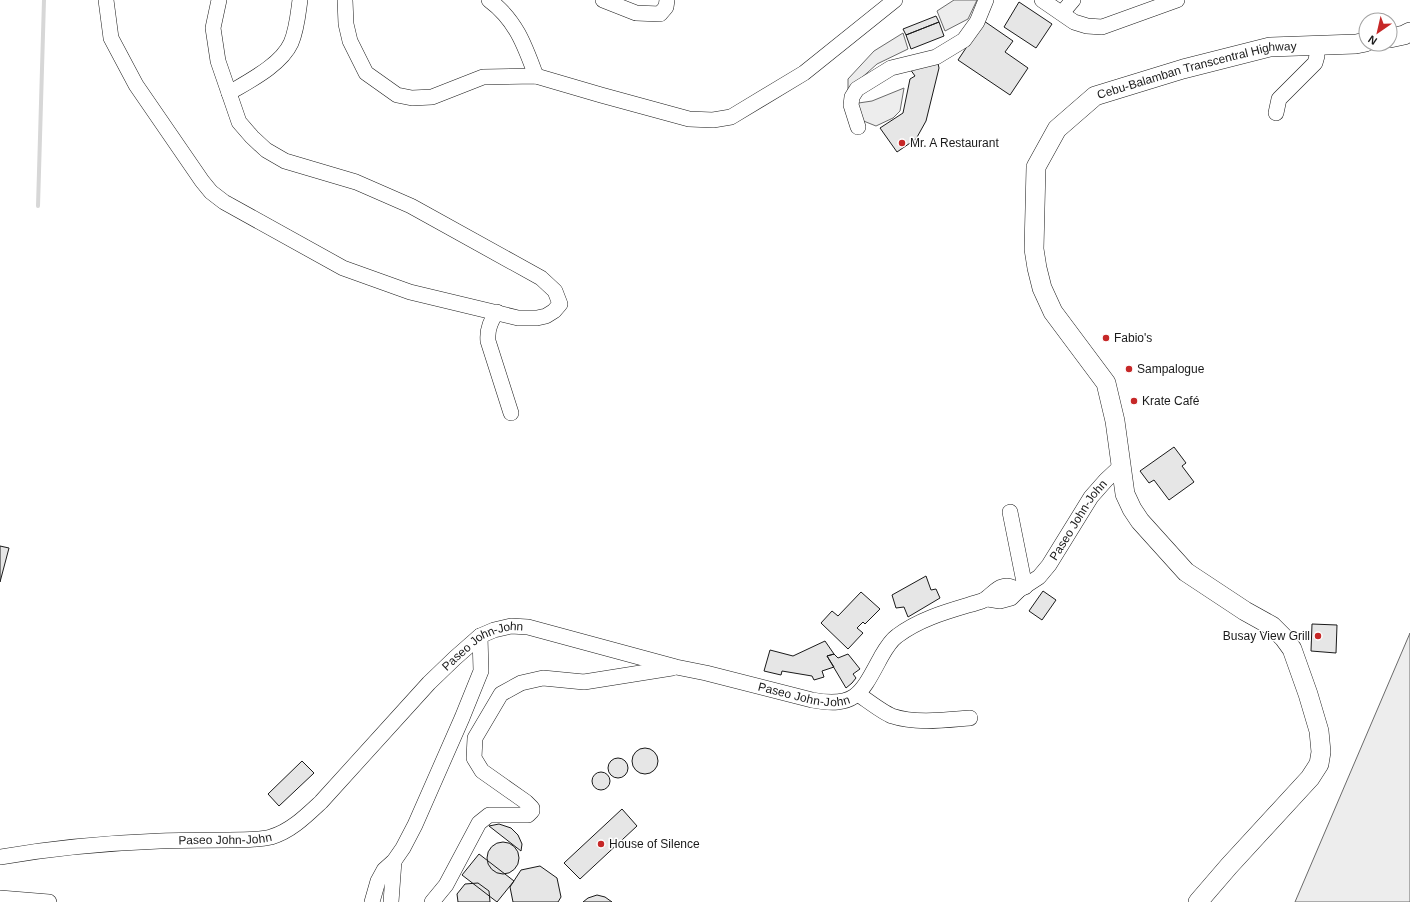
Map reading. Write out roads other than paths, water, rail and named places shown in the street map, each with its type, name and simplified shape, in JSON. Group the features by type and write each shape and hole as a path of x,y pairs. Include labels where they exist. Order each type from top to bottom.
{"main road":[{"path":"1398,36 1410,32"},
{"name":"Cebu-Balamban Transcentral Highway","path":"1198,902 1310,778 1318,764 1320,752 1319,731 1296,658 1292,649 1284,638 1272,626 1245,611 1186,572 1132,510 1125,494 1115,421 1106,383 1053,312 1042,288 1034,249 1036,167 1057,129 1095,96 1183,69 1270,47 1358,44"}],"street":[{"path":"106,0 111,38 136,84 202,181 220,199 344,268 410,292 518,318 537,318 546,316 554,311 560,304 555,291 540,278 411,206 356,182 285,160 266,150 252,138 238,122 218,61 213,28 219,0"},
{"path":"229,93 254,78 285,53 291,43 295,30 300,0"},
{"path":"345,0 346,24 350,41 366,73 397,95 412,98 432,97 483,78 536,76 689,118 713,120 731,117 804,73 895,0"},
{"path":"489,0 509,19 523,40 536,76"},
{"path":"603,0 636,13 660,14 666,7 667,0"},
{"path":"858,127 851,103 857,88 891,68 936,57 964,40 977,22 986,0"},
{"path":"1042,0 1074,22 1087,26 1102,27 1177,0"},
{"path":"1062,13 1073,0"},
{"path":"1276,113 1279,99 1315,63 1317,56 1315,45"},
{"path":"497,312 493,318 488,334 488,341 510,413"},
{"name":"Paseo John-John","path":"0,857 46,849 100,844 159,841 250,840 272,836 288,829 303,819 321,802 429,683 455,658 480,636 494,630 511,626 528,627 676,667 826,702 839,703 849,700 858,694 866,684 883,653 895,637 926,619 988,599 997,589 1007,586 1022,589 1039,577 1091,498 1106,480 1121,466"},
{"path":"1010,512 1022,589"},
{"path":"372,902 378,881 384,870 394,861 403,848 415,825 462,718 481,671 480,636"},
{"path":"432,902 446,885 479,823 489,815 528,815 532,811 532,808 526,802 482,771 474,758 475,738 501,694 521,683 543,678 584,682 676,667"},
{"path":"858,694 891,715 912,719 941,721 970,718"},
{"path":"391,902 394,861"},
{"path":"0,898 49,902"}],"waterway":[{"path":"38,206 44,0"}],"place":[{"name":"Mr. A Restaurant","path":"902,143"},
{"name":"Fabio's","path":"1106,338"},
{"name":"Sampalogue","path":"1129,369"},
{"name":"Krate Café","path":"1134,401"},
{"name":"Busay View Grill","path":"1318,636"},
{"name":"House of Silence","path":"601,844"}]}
